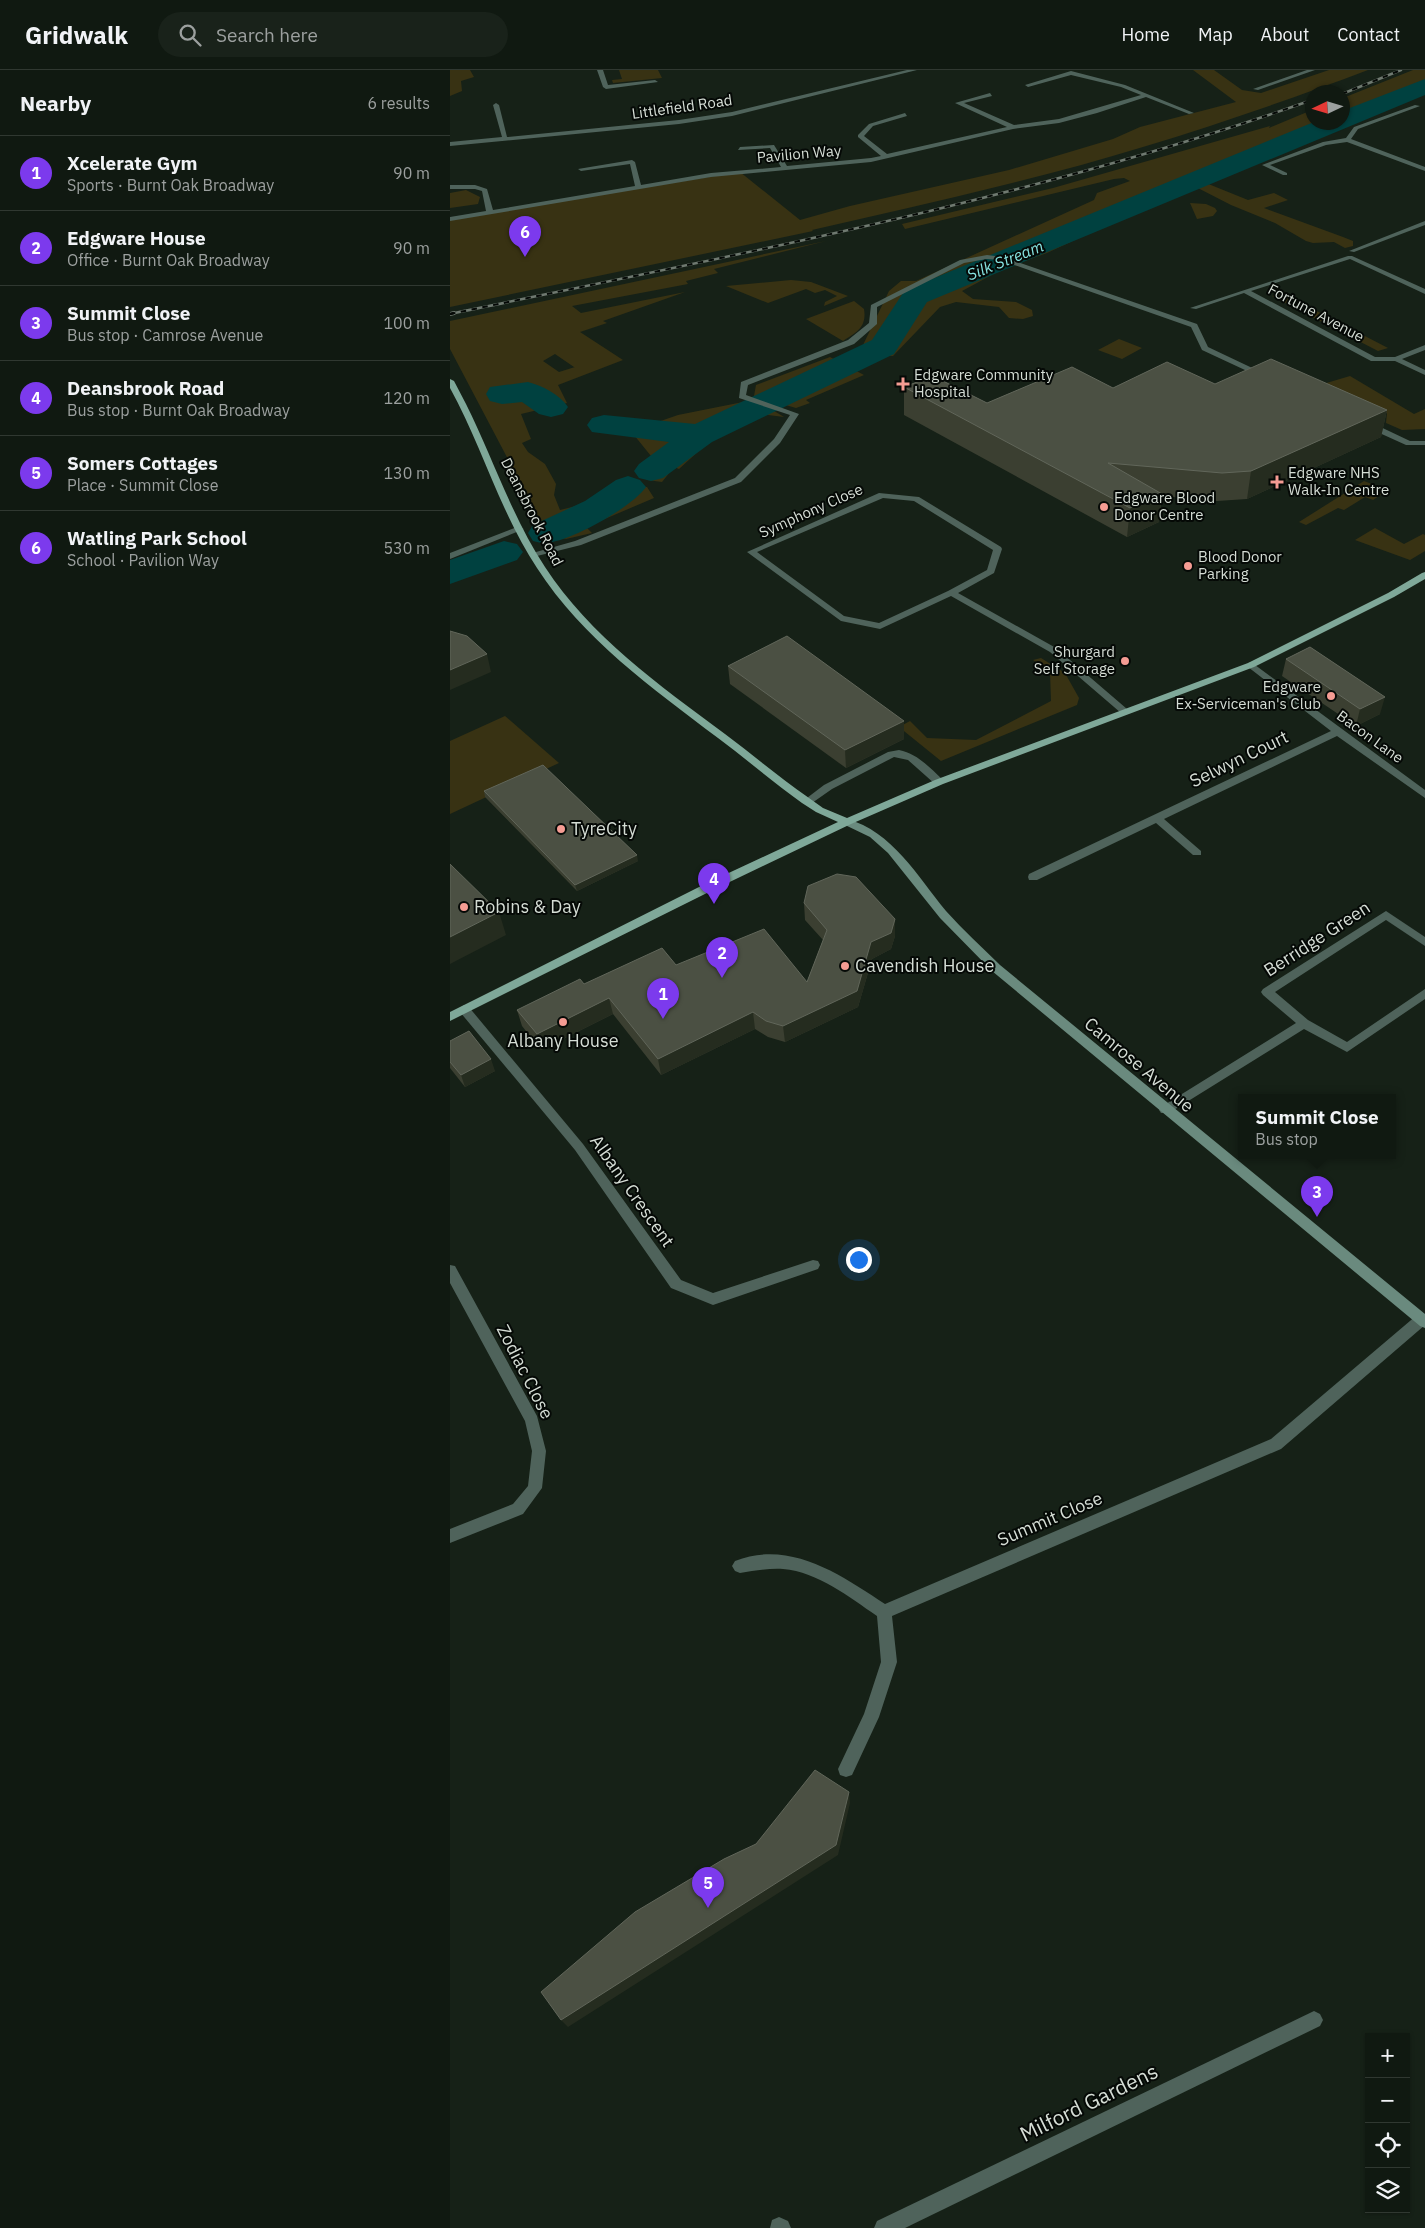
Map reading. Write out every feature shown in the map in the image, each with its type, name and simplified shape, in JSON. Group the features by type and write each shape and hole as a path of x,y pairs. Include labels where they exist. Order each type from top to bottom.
{"main road":[{"name":"Deansbrook Road","path":"450,381 472,423 520,530 533,554 562,597 624,659 664,693 817,809 847,822"},
{"path":"450,1017 709,887 847,822 939,782 1124,711 1251,665 1392,595 1425,575"}],"street":[{"path":"600,70 606,87 655,82"},
{"name":"Littlefield Road","path":"450,144 679,122 732,114 910,70"},
{"path":"1256,89 1312,70"},
{"path":"1028,85 1071,72 1123,86 1191,113"},
{"path":"990,95 958,103 1012,127"},
{"name":"Pavilion Way","path":"450,219 711,175 887,157 1012,127 1059,121 1095,112 1146,95"},
{"path":"496,105 505,139"},
{"path":"1348,140 1356,128 1417,106"},
{"path":"887,157 860,136 871,124 905,115"},
{"path":"1285,174 1265,165 1325,143 1348,140 1425,170"},
{"path":"740,150 772,146 785,168"},
{"path":"581,168 632,162 639,188"},
{"path":"450,187 475,186 485,190 490,213"},
{"path":"1352,251 1424,224"},
{"path":"1246,291 1350,256 1425,292"},
{"path":"533,554 578,543 738,480 777,440 795,414 742,396 744,384 851,342 873,324 873,306 962,260 987,257 1001,258 1194,326 1205,348 1272,379"},
{"name":"Fortune Avenue","path":"1194,308 1246,291 1374,359 1396,359 1425,374"},
{"path":"1396,359 1425,348"},
{"path":"1362,421 1409,443 1425,443"},
{"name":"Symphony Close","path":"882,495 916,499 998,549 991,571 951,593 880,626 841,618 751,552 882,495"},
{"path":"450,556 520,530"},
{"path":"951,593 1053,650 1124,711"},
{"name":"Bacon Lane","path":"1251,665 1337,732 1425,795"},
{"name":"Selwyn Court","path":"1033,877 1337,732"},
{"path":"808,802 828,787 892,754 902,752 910,756 939,782"},
{"path":"1157,818 1197,853"},
{"name":"Camrose Avenue","path":"847,822 874,835 892,851 944,915 996,968 1165,1110 1423,1320"},
{"name":"Berridge Green","path":"1425,942 1386,915 1268,992 1304,1023 1346,1048 1425,993"},
{"name":"Albany Crescent","path":"464,1009 579,1146 676,1284 713,1299 813,1265"},
{"path":"1165,1110 1304,1023"},
{"name":"Zodiac Close","path":"450,1270 532,1420 539,1451 535,1488 518,1509 450,1536"},
{"name":"Summit Close","path":"884,1612 1276,1444 1423,1320"},
{"path":"740,1566 768,1562 790,1563 820,1573 884,1612 889,1662 871,1717 846,1769"},
{"name":"Milford Gardens","path":"884,2228 1314,2020"}],"shaded area":[{"path":"450,70 470,70 474,77 461,81 462,91 450,96"},
{"path":"619,70 658,70 662,78 613,83 612,80 622,79"},
{"path":"1193,70 1214,70 1242,90 1261,93 1329,70 1368,70 1327,85 1305,85 1305,93 1278,103 1188,133 1050,173 813,231 450,307 450,219 740,172 800,220 850,206 1009,170 1113,139 1140,127 1236,102"},
{"path":"1413,70 1425,70 1425,91 1350,121 1350,95"},
{"path":"1305,113 1305,130 1328,130 1201,181 1248,200 1274,193 1288,200 1264,208 1353,241 1353,246 1345,248 1334,242 1313,243 1306,241 1275,223 1231,205 1192,185 1047,253 1003,269 962,291 973,299 1016,302 1032,310 1033,316 1023,319 1009,318 999,307 956,302 940,307 893,356 884,356 863,345 889,291 901,281 916,281 1094,200 1097,193 1130,181 1124,178 1114,179 905,229 902,224 1053,188 1270,126 1269,128"},
{"path":"466,190 480,197 478,204 450,208 450,193"},
{"path":"1190,203 1206,204 1217,211 1213,216 1197,219"},
{"path":"826,241 714,269 718,273 686,281 688,284 572,306 581,313 685,292 603,321 607,323 580,332 623,360 558,385 567,403 521,414 531,439 522,443 528,452 545,464 556,484 554,495 560,510 604,499 622,485 647,487 654,498 586,527 592,533 566,539 548,535 450,349 450,321","holes":["555,354 574,367 559,372 543,361"]},
{"path":"791,280 811,282 848,296 824,306 825,302 837,296 825,290 815,293 806,289 768,303 726,286"},
{"path":"1282,293 1388,348 1378,351 1272,296"},
{"path":"854,301 864,309 864,320 857,332 843,341 806,319"},
{"path":"1119,339 1142,348 1122,359 1098,350"},
{"path":"830,357 864,375 806,400 810,403 796,408 754,396 756,385"},
{"path":"1350,376 1414,414 1425,409 1425,429 1402,430 1386,423 1387,413 1323,384"},
{"path":"748,401 771,409 784,417 761,414 735,429 725,427 679,469 674,467 662,482 647,480 641,473 641,465 651,456 634,435 596,426 602,423 624,422 649,425 678,415"},
{"path":"1364,481 1388,490 1373,500 1365,497 1344,510 1338,508 1306,525 1299,522"},
{"path":"1375,528 1404,544 1423,534 1425,535 1425,551 1410,560 1355,540"},
{"path":"1041,658 1065,673 1079,698 1077,705 941,761 899,727 910,721 927,738 976,740 1051,701 1050,672 1033,660"},
{"path":"505,716 559,763 450,814 450,741"}],"building":[{"path":"1271,359 1387,410 1251,471 1222,473 1108,463 1162,494 1130,508 904,387 933,376 987,403 1072,367 1113,388 1167,362 1215,384"},
{"path":"450,631 467,636 487,654 450,670"},
{"path":"787,636 904,721 845,750 728,666"},
{"path":"1310,647 1385,697 1360,709 1286,659"},
{"name":"TyreCity","path":"543,765 637,855 575,885 484,791"},
{"path":"450,864 499,912 450,937"},
{"path":"837,874 856,877 895,919 891,933 871,942 857,991 783,1026 766,1021 753,1012 658,1059 609,998 537,1034 517,1010 580,979 584,984 662,948 676,965 764,929 807,982 827,930 804,903 808,886"},
{"path":"469,1031 491,1059 461,1075 450,1062 450,1041"},
{"path":"815,1770 849,1792 836,1845 561,2020 541,1992 635,1912 724,1859 756,1844"}],"waterway":[{"name":"Silk Stream","path":"1350,117 1425,86"},
{"name":"Silk Stream","path":"700,435 883,347 916,296 1318,130"},
{"path":"502,394 528,392 551,407"},
{"path":"604,425 700,435"},
{"path":"651,471 700,435"},
{"path":"546,533 598,509 628,487"},
{"path":"450,573 504,552"}],"railway":[{"path":"1350,91 1401,70"},
{"path":"454,313 450,314 885,222 1100,167 1305,102"}],"place":[{"name":"Watling Park School","path":"525,257"},
{"name":"Edgware Community Hospital","path":"903,384"},
{"name":"Edgware NHS Walk-In Centre","path":"1277,482"},
{"name":"Edgware Blood Donor Centre","path":"1104,507"},
{"name":"Blood Donor Parking","path":"1188,566"},
{"name":"Shurgard Self Storage","path":"1125,661"},
{"name":"Edgware Ex-Serviceman's Club","path":"1331,696"},
{"name":"TyreCity","path":"561,829"},
{"name":"Deansbrook Road","path":"714,904"},
{"name":"Robins & Day","path":"464,907"},
{"name":"Cavendish House","path":"845,966"},
{"name":"Edgware House","path":"722,978"},
{"name":"Xcelerate Gym","path":"663,1019"},
{"name":"Albany House","path":"563,1022"},
{"name":"Summit Close","path":"1317,1217"},
{"name":"Somers Cottages","path":"708,1908"}]}
